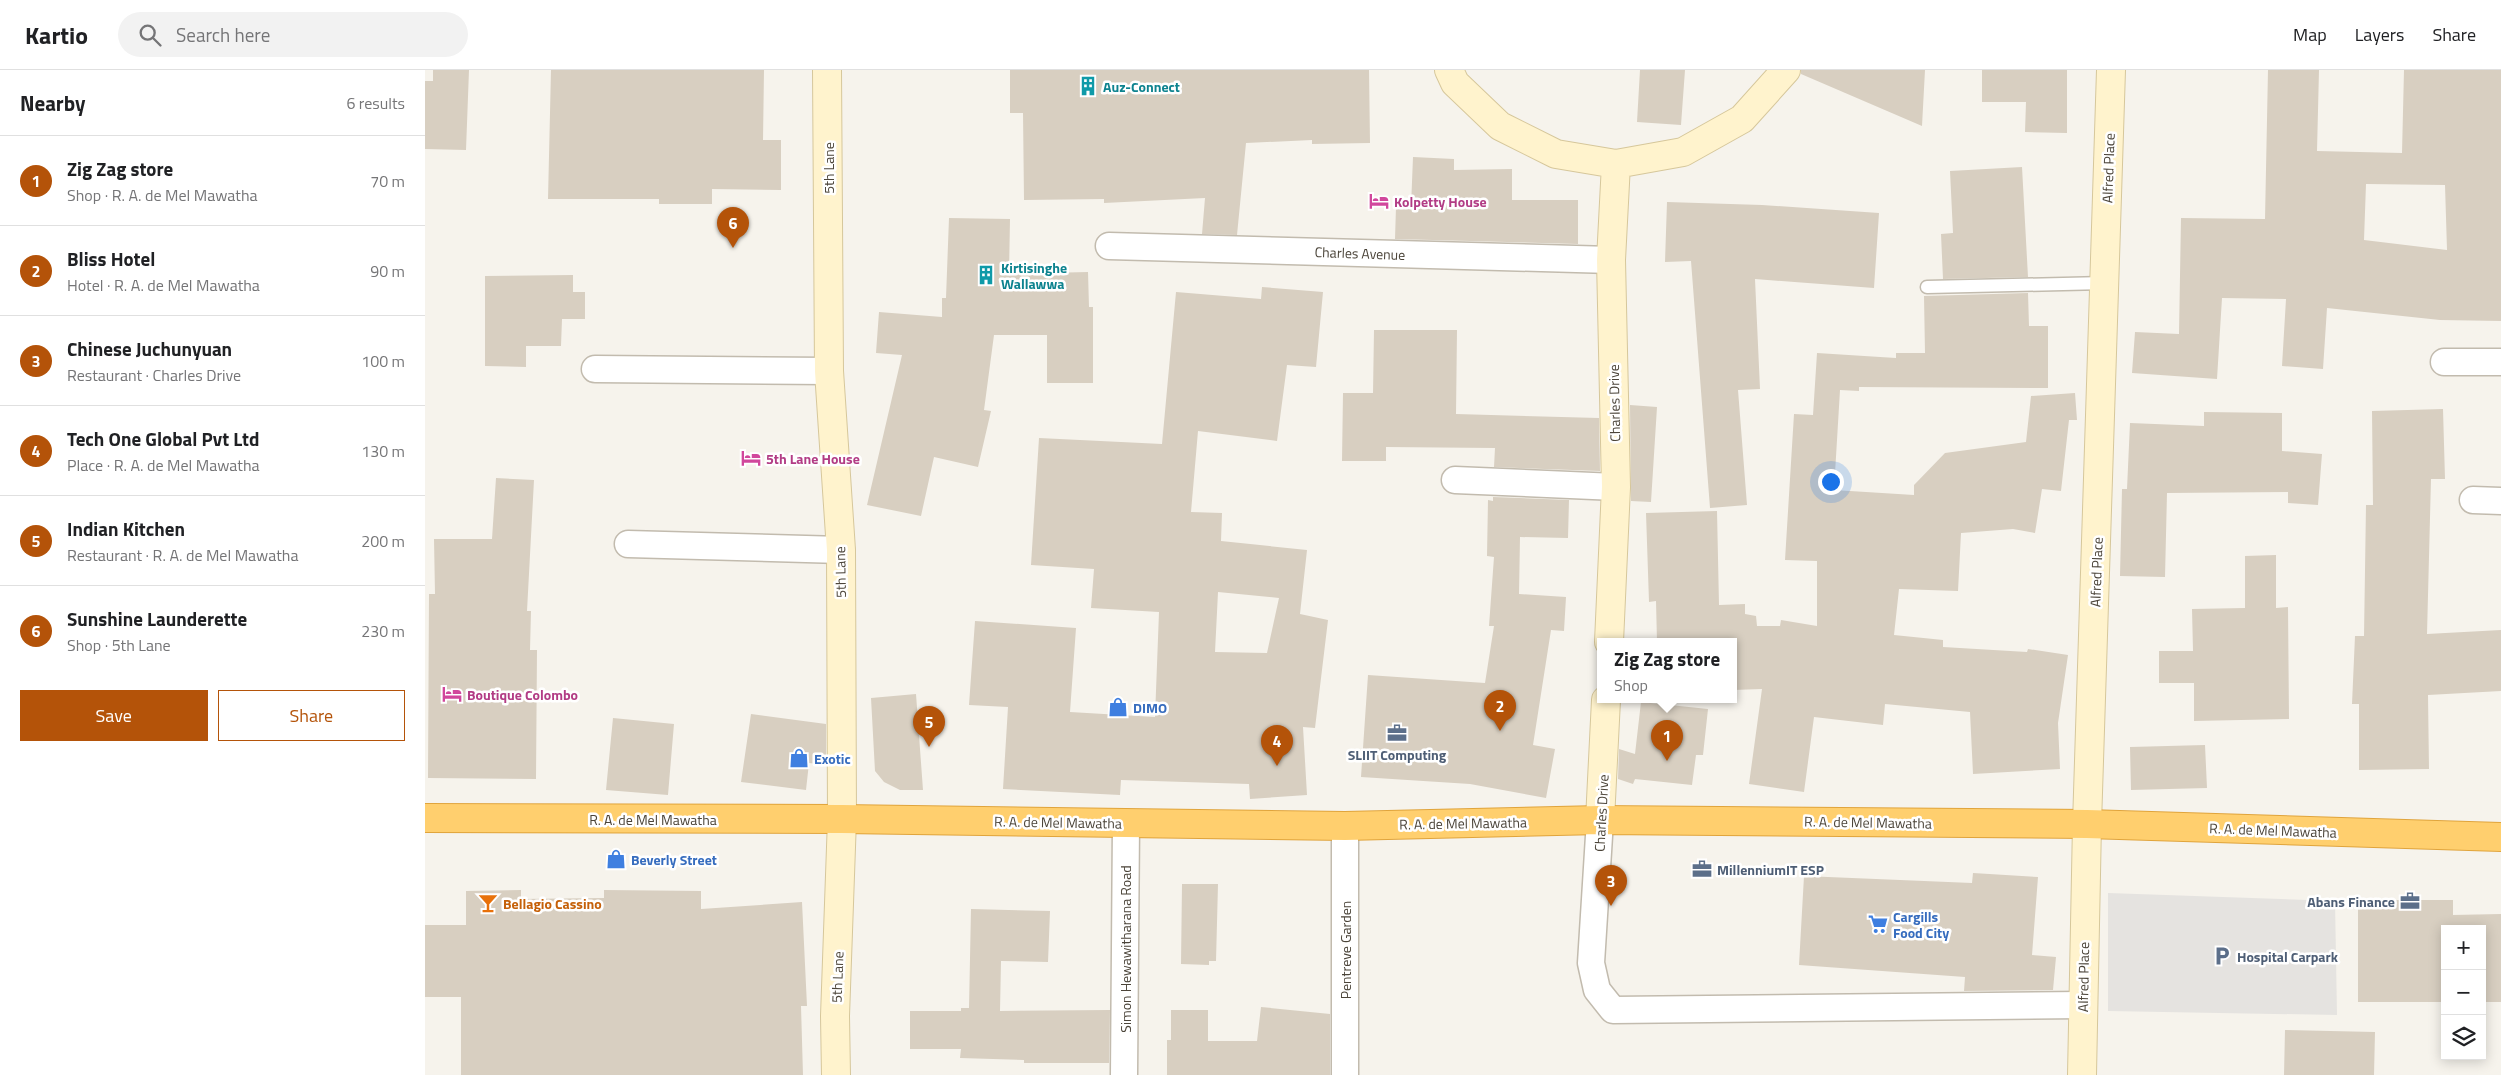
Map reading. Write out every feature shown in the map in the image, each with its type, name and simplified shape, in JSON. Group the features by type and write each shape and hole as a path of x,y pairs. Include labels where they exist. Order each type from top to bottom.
{"highway":[{"name":"R. A. de Mel Mawatha","path":"425,818 843,819 1345,826 1600,820 2087,824 2501,837"}],"main road":[{"name":"5th Lane","path":"827,70 829,371 841,550 843,819 835,1016 836,1075"},
{"path":"1449,70 1455,83 1500,126 1556,154 1616,164 1683,152 1742,119 1786,70"},
{"name":"Alfred Place","path":"2081,1075 2111,70"},
{"name":"Charles Drive","path":"1609,638 1616,488 1611,260 1616,164"},
{"name":"Charles Drive","path":"1600,820 1606,703"}],"street":[{"name":"Charles Avenue","path":"1109,246 1611,260"},
{"path":"2445,362 2501,362"},
{"path":"595,368 829,371"},
{"path":"1455,480 1616,488"},
{"path":"2473,500 2501,501"},
{"path":"628,544 841,550"},
{"name":"Charles Drive","path":"1600,820 1591,962 1597,990 1613,1010 2083,1005"},
{"name":"Simon Hewawitharana Road","path":"1124,1075 1126,823"},
{"name":"Pentreve Garden","path":"1345,826 1345,1075"}],"lane":[{"path":"1927,287 2105,283"}],"shaded area":[{"name":"Hospital Carpark","path":"2108,893 2335,901 2337,1015 2108,1011"}],"building":[{"path":"433,70 469,70 466,150 425,149 425,81 433,81"},
{"path":"551,70 764,70 763,140 781,140 781,190 712,189 712,204 659,204 659,199 548,199"},
{"path":"1010,70 1369,70 1370,143 1312,144 1312,140 1246,143 1237,235 1202,234 1205,198 1104,203 1104,199 1024,200 1023,113 1010,113"},
{"path":"1640,70 1685,70 1681,125 1637,122"},
{"path":"1801,70 1925,70 1922,126 1801,74"},
{"path":"1982,70 2067,70 2067,133 2025,132 2026,102 1982,102"},
{"path":"2268,70 2319,70 2317,151 2402,153 2404,70 2501,70 2501,321 2440,320 2327,308 2323,369 2282,366 2286,299 2222,298 2217,379 2132,373 2135,332 2179,334 2181,218 2265,219","holes":["2366,184 2445,185 2447,250 2364,240"]},
{"path":"1413,157 1454,159 1454,170 1512,169 1512,200 1578,200 1578,244 1395,239 1396,207 1411,207"},
{"path":"2022,167 2028,277 1943,279 1941,234 1953,233 1950,171"},
{"path":"1667,202 1762,205 1879,213 1874,288 1755,279 1760,389 1738,390 1747,505 1710,508 1691,261 1665,262"},
{"path":"949,218 1010,219 1009,274 1088,272 1089,307 1093,307 1093,383 1047,383 1047,335 994,335 984,410 991,411 978,467 934,457 921,516 867,505 902,355 876,353 879,312 942,317 942,298 946,298"},
{"path":"573,275 573,292 585,292 585,319 562,319 561,346 526,346 526,367 485,366 485,276"},
{"path":"1262,287 1323,292 1316,367 1287,365 1277,441 1198,431 1191,512 1222,513 1221,541 1307,550 1300,614 1328,620 1315,728 1303,727 1307,795 1250,799 1249,784 1121,780 1120,795 1003,789 1008,707 969,705 975,621 1076,628 1070,712 1155,717 1159,612 1091,608 1094,569 1031,565 1039,438 1162,444 1176,292 1261,299","holes":["1218,592 1279,598 1267,653 1215,652"]},
{"path":"2028,293 2029,326 2048,326 2048,388 1859,387 1859,391 1840,390 1834,490 1914,495 1914,485 1945,453 2026,442 2031,396 2075,393 2077,420 2069,420 2061,491 2042,489 2035,533 2013,529 1961,533 1958,591 1899,589 1894,635 1943,640 1943,647 2027,652 2028,649 2068,655 2058,723 2060,769 1973,774 1970,712 1885,704 1883,725 1814,717 1804,792 1749,784 1762,689 1737,690 1737,638 1657,638 1656,601 1649,602 1646,513 1717,511 1719,605 1745,604 1745,614 1756,616 1757,626 1780,626 1781,620 1817,626 1817,561 1785,560 1794,414 1813,415 1817,353 1896,358 1896,353 1925,353 1924,296"},
{"path":"1374,330 1457,330 1456,414 1599,418 1600,471 1494,467 1495,448 1386,447 1386,461 1342,461 1343,393 1373,393"},
{"path":"1630,405 1657,407 1651,502 1631,501"},
{"path":"2443,409 2445,479 2431,479 2427,634 2501,630 2501,691 2428,695 2429,769 2359,770 2359,704 2352,704 2355,636 2364,636 2366,505 2373,505 2372,411"},
{"path":"2204,412 2282,413 2282,451 2322,454 2318,505 2288,503 2288,492 2167,493 2165,577 2120,576 2122,489 2127,489 2130,423 2204,426"},
{"path":"496,478 534,480 527,611 531,611 530,650 537,650 536,779 428,778 429,594 435,594 434,539 492,539"},
{"path":"1493,497 1569,500 1568,538 1520,537 1519,594 1566,597 1564,631 1551,630 1533,745 1555,749 1546,798 1470,784 1361,777 1368,675 1485,683 1494,626 1489,626 1494,557 1487,556 1488,500 1493,501"},
{"path":"2276,555 2276,608 2288,607 2289,719 2194,721 2194,683 2159,683 2159,651 2193,651 2192,609 2245,608 2245,556"},
{"path":"916,694 923,790 900,790 884,782 875,771 871,698"},
{"path":"1641,703 1708,709 1703,755 1696,755 1692,785 1635,779 1633,784 1618,779 1619,749 1635,754"},
{"path":"751,714 826,724 826,765 809,763 806,790 741,782"},
{"path":"613,718 674,724 668,795 606,790"},
{"path":"2205,745 2207,788 2131,790 2130,747"},
{"path":"1973,873 2038,877 2032,955 2056,957 2053,990 1964,991 1965,977 1799,965 1804,876 1972,883"},
{"path":"1182,884 1218,884 1216,961 1209,961 1209,965 1181,964"},
{"path":"521,890 521,899 604,898 604,890 701,891 701,909 802,902 807,1006 801,1006 803,1075 461,1075 461,997 425,997 425,925 466,925 466,891"},
{"path":"2358,900 2453,900 2453,915 2501,914 2501,1002 2486,1002 2486,925 2441,925 2441,1002 2358,1002"},
{"path":"971,909 1050,911 1048,962 1001,961 1000,1011 1110,1010 1109,1063 1024,1063 1024,1060 960,1058 961,1049 910,1049 910,1011 961,1011 961,1008 969,1008"},
{"path":"1261,1007 1330,1014 1330,1075 1167,1075 1167,1040 1171,1040 1171,1010 1208,1010 1208,1041 1257,1041"},
{"path":"2285,1030 2375,1032 2374,1075 2284,1075"}],"place":[{"name":"Auz-Connect","path":"1088,86"},
{"name":"Kolpetty House","path":"1379,201"},
{"name":"Sunshine Launderette","path":"733,248"},
{"name":"Kirtisinghe Wallawwa","path":"986,275"},
{"name":"5th Lane House","path":"751,458"},
{"name":"Boutique Colombo","path":"452,694"},
{"name":"DIMO","path":"1118,707"},
{"name":"Bliss Hotel","path":"1500,731"},
{"name":"SLIIT Computing","path":"1397,733"},
{"name":"Indian Kitchen","path":"929,747"},
{"name":"Exotic","path":"799,758"},
{"name":"Zig Zag store","path":"1667,761"},
{"name":"Tech One Global Pvt Ltd","path":"1277,766"},
{"name":"Beverly Street","path":"616,859"},
{"name":"MillenniumIT ESP","path":"1702,869"},
{"name":"Abans Finance","path":"2410,901"},
{"name":"Bellagio Cassino","path":"488,903"},
{"name":"Chinese Juchunyuan","path":"1611,906"},
{"name":"Cargills Food City","path":"1878,924"},
{"name":"Hospital Carpark","path":"2222,956"}]}
